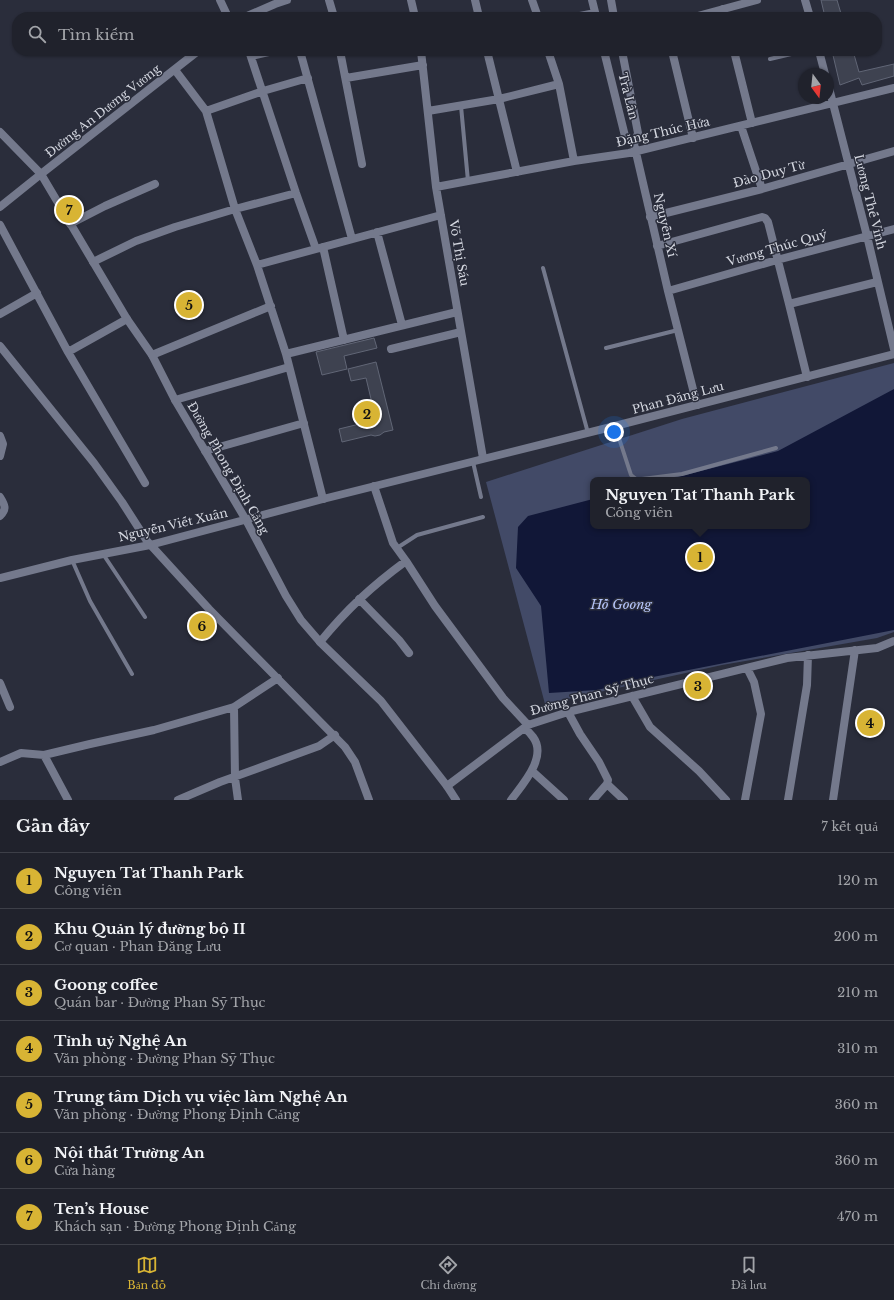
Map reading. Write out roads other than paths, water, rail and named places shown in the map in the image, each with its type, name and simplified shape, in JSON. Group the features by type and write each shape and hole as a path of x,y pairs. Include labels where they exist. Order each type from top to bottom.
{"street":[{"path":"220,0 226,12"},
{"path":"255,12 274,2 286,0"},
{"path":"329,0 333,12"},
{"path":"411,0 414,12"},
{"path":"475,0 478,12"},
{"path":"532,0 536,12"},
{"path":"592,0 595,12"},
{"path":"611,0 613,12"},
{"path":"727,12 757,0"},
{"path":"805,0 809,12"},
{"name":"Đường An Dương Vương","path":"0,207 192,56"},
{"path":"251,56 296,193 320,248 344,340"},
{"path":"301,56 352,239"},
{"path":"341,56 362,164"},
{"name":"Võ Thị Sáu","path":"422,56 436,187 484,458"},
{"path":"488,56 516,172"},
{"path":"550,56 559,84 574,161"},
{"name":"Trà Lân","path":"605,56 625,136 635,148"},
{"name":"Nguyễn Xí","path":"623,56 638,133 635,148 650,217 697,405"},
{"path":"673,56 693,138"},
{"path":"735,56 752,123"},
{"path":"820,56 823,68"},
{"path":"346,78 423,65"},
{"path":"175,70 206,111 235,209 257,265 286,354 323,499"},
{"path":"206,111 308,78"},
{"path":"428,111 499,99 559,84"},
{"name":"Đặng Thúc Hứa","path":"834,104 894,88"},
{"name":"Đặng Thúc Hứa","path":"436,187 693,138 833,104"},
{"name":"Lương Thế Vinh","path":"833,104 894,349"},
{"path":"741,126 762,189"},
{"name":"Đường Phong Định Cảng","path":"0,132 41,174 127,319 142,338 152,355 175,400 246,520 286,596 301,620 320,642 381,701 447,786 456,800"},
{"name":"Đào Duy Từ","path":"650,217 762,189 894,152"},
{"path":"70,224 105,206 154,184"},
{"path":"94,262 136,241 235,209 296,193"},
{"path":"257,265 441,215"},
{"path":"657,246 762,217 765,218 768,222 807,377"},
{"path":"0,225 68,352 145,483"},
{"name":"Vương Thúc Quý","path":"668,291 894,229"},
{"path":"377,232 402,325"},
{"path":"789,304 877,282"},
{"path":"0,314 37,292"},
{"path":"152,355 271,306"},
{"path":"286,354 457,312"},
{"path":"68,352 127,319"},
{"path":"391,349 461,332"},
{"path":"0,346 94,463 150,545 208,609 335,735 345,747 355,762 369,800"},
{"name":"Phan Đăng Lưu","path":"374,486 588,433 894,354"},
{"path":"175,400 289,367"},
{"path":"205,451 304,423"},
{"path":"0,436 3,444 0,456"},
{"name":"Nguyễn Viết Xuân","path":"0,578 72,560 150,545 374,486"},
{"name":"Đường Phan Sỹ Thục","path":"374,486 396,548 435,606 498,692 526,726 568,712 786,658 877,648 894,641"},
{"path":"0,498 5,504 5,508 0,516"},
{"path":"320,642 339,619 359,599 406,561"},
{"path":"359,599 399,640 409,653"},
{"path":"832,800 855,650"},
{"path":"791,800 788,800 807,685 808,656"},
{"path":"746,800 752,759 761,721 761,714 754,682 747,668"},
{"path":"0,762 21,752 44,755 154,730 234,707 278,678"},
{"path":"0,683 10,707"},
{"path":"632,696 650,727 699,771 726,800"},
{"path":"234,707 235,778 238,800"},
{"path":"568,712 608,780 607,784 593,800"},
{"path":"447,786 526,726 533,737 537,748 535,760 532,771 511,800"},
{"path":"178,800 220,782 235,778 319,746 335,735"},
{"path":"44,755 68,800"},
{"path":"532,771 564,800"},
{"path":"607,784 624,800"}],"lane":[{"path":"770,59 783,56"},
{"path":"461,105 468,181"},
{"path":"543,268 588,433"},
{"path":"606,348 678,330"},
{"path":"615,426 634,477"},
{"path":"658,477 682,474 776,448"},
{"path":"473,462 481,497"},
{"path":"396,548 417,536 483,517"},
{"path":"103,554 145,617"},
{"path":"72,560 90,601 132,674"}],"water":[{"name":"Hồ Goong","path":"894,389 894,630 653,677 597,690 549,693 541,606 516,568 518,527 528,516 590,500 590,529 810,529 810,477 678,477 778,451"}],"place":[{"name":"Ten’s House","path":"69,210"},
{"name":"Trung tâm Dịch vụ việc làm Nghệ An","path":"189,305"},
{"name":"Khu Quản lý đường bộ II","path":"367,414"},
{"name":"Nguyen Tat Thanh Park","path":"700,557"},
{"name":"Nội thất Trường An","path":"202,626"},
{"name":"Goong coffee","path":"698,686"},
{"name":"Tỉnh uỷ Nghệ An","path":"870,723"}]}
